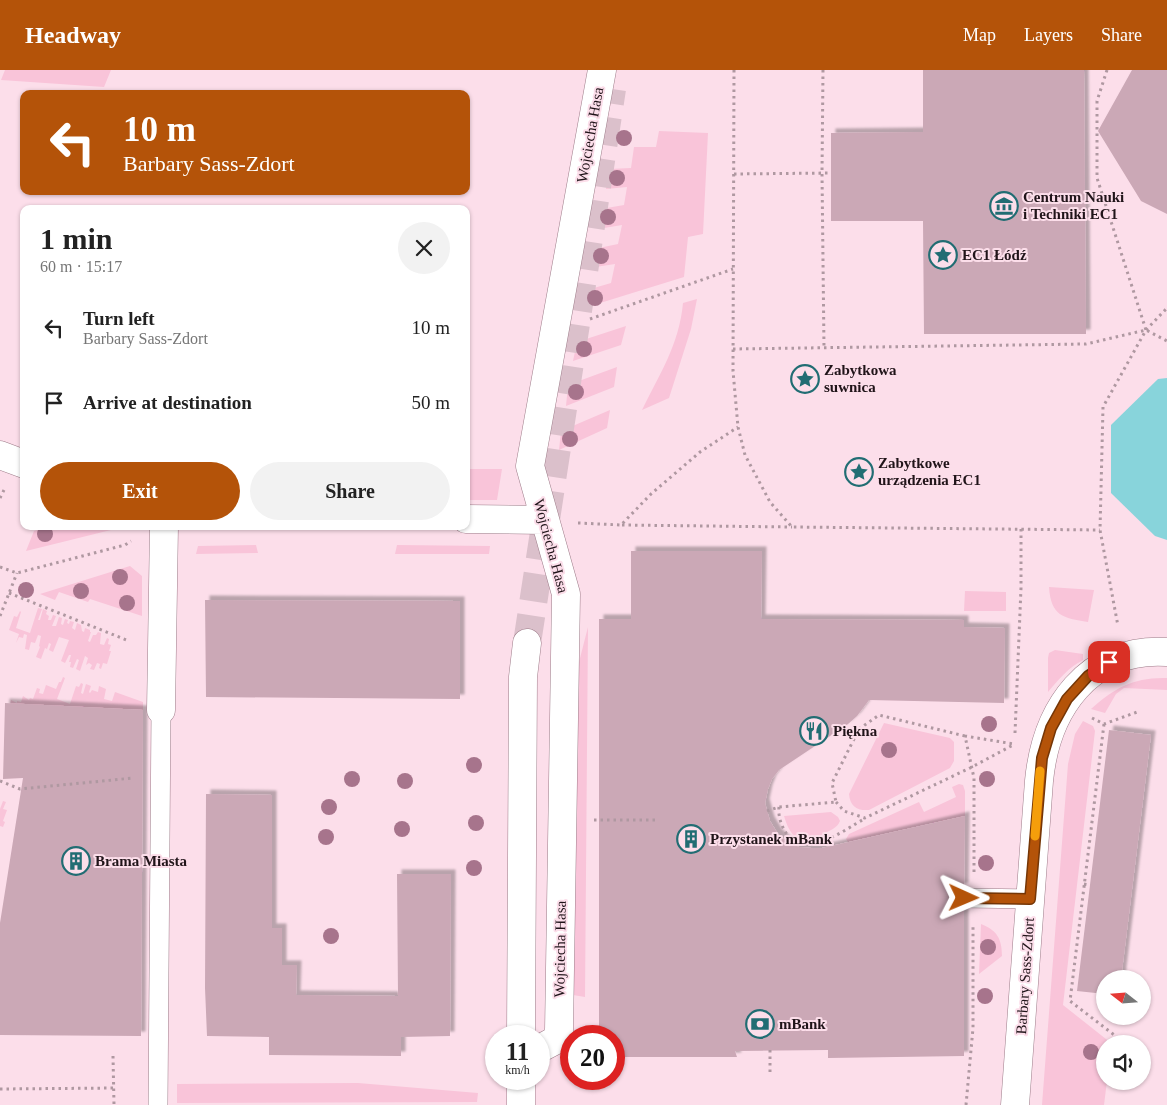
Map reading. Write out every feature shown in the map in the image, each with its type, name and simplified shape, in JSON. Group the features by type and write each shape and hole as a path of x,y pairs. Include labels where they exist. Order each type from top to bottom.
{"street":[{"name":"Wojciecha Hasa","path":"550,1043 556,1040 559,1030 566,594 530,466 602,70"},
{"path":"0,455 20,462"},
{"path":"470,519 545,520"},
{"path":"162,710 164,530"},
{"path":"522,1025 523,677 527,643"},
{"name":"Barbary Sass-Zdort","path":"1016,1105 1042,758 1051,728 1067,699 1088,676 1109,662 1145,652 1167,652"},
{"path":"521,1090 521,1105"}],"lane":[{"path":"158,1105 162,710"},
{"path":"964,898 1030,899"}],"path":[{"path":"734,70 733,371 738,427 745,455 765,494 792,527"},
{"path":"823,70 824,348"},
{"path":"1107,70 1097,101 1097,178 1146,330"},
{"path":"734,174 831,173"},
{"path":"554,332 733,268"},
{"path":"1125,656 1100,530 1103,406 1146,330 1167,308"},
{"path":"733,349 1086,344 1146,330 1167,341"},
{"path":"621,525 651,494 700,452 738,427"},
{"path":"545,520 621,525 1100,530"},
{"path":"1014,744 1021,588 1021,528"},
{"path":"0,567 17,573 125,545 132,540"},
{"path":"0,616 17,573"},
{"path":"9,593 134,642"},
{"path":"1089,717 1104,724 1140,711"},
{"path":"865,818 844,811 836,802 832,783 859,729 879,715 965,736"},
{"path":"1104,724 1070,1001 1114,1035"},
{"path":"1014,744 1042,758"},
{"path":"779,807 783,828 788,837 799,844 813,845 832,837 865,818 972,768 1014,744"},
{"path":"0,781 20,789 161,775"},
{"path":"767,811 779,807 836,802"},
{"path":"599,820 656,820"},
{"path":"1084,884 1090,885"},
{"path":"770,1050 770,1074"},
{"path":"113,1056 114,1105"},
{"path":"0,1089 115,1088"}],"shaded area":[{"path":"5,70 111,70 104,87 1,80"},
{"path":"659,131 708,133 703,234 688,237 684,277 584,308 587,290 611,283 615,264 589,268 594,249 618,244 622,225 598,229 601,209 624,205 627,187 606,189 609,169 631,168 634,147 656,147"},
{"path":"697,299 691,329 669,398 642,410 673,346 683,303"},
{"path":"626,326 621,345 573,361 577,342"},
{"path":"617,367 614,387 566,406 568,385"},
{"path":"610,410 607,428 559,450 561,431"},
{"path":"470,469 502,469 497,500 470,500"},
{"path":"37,530 111,530 26,551 34,531"},
{"path":"256,545 258,553 196,554 198,546"},
{"path":"397,545 490,546 489,554 395,554"},
{"path":"130,566 142,576 142,616 90,599 88,602 59,592 55,600 40,594"},
{"path":"1049,587 1094,590 1088,622 1065,617 1060,614 1052,604"},
{"path":"965,591 1006,592 1006,611 964,611"},
{"path":"38,608 42,609 38,620 40,620 43,609 47,611 48,620 51,620 53,615 56,616 52,626 56,626 59,617 62,618 61,624 63,625 65,619 68,620 67,623 69,624 70,621 74,622 72,628 75,630 77,623 81,625 82,631 84,632 85,628 90,630 88,641 90,642 93,635 96,635 98,632 101,633 100,644 104,645 107,638 109,639 108,644 111,645 109,651 111,651 107,664 103,663 101,669 99,668 100,664 97,663 94,670 90,669 92,665 89,663 86,665 88,658 85,656 80,671 76,669 79,660 77,659 73,668 70,667 71,655 69,655 65,663 61,661 69,640 59,637 53,652 49,650 51,644 49,643 41,659 36,657 40,647 41,636 38,635 35,643 31,642 29,650 25,649 27,635 24,634 23,638 19,637 16,643 19,634 9,630 14,616 17,617 21,612 16,628 30,633"},
{"path":"588,627 585,997 573,995 578,666"},
{"path":"1055,650 1083,654 1083,660 1068,670 1048,692 1048,658 1049,653"},
{"path":"63,677 65,678 57,699 70,704 76,686 79,687 81,683 83,684 81,693 83,694 86,684 91,686 90,693 92,690 98,692 99,686 106,689 104,699 112,701 115,692 143,702 143,710 10,704 11,700 17,703 17,701 21,702 23,696 29,700 30,698 33,699 37,688 40,689 39,693 43,694 46,685 56,689"},
{"path":"1167,678 1167,690 1124,688 1116,694 1105,713 1091,709 1108,695 1125,685 1144,679"},
{"path":"1083,721 1093,726 1095,731 1063,1005 1101,1035 1096,1035 1096,1090 1106,1090 1104,1105 1042,1105 1068,764 1075,734"},
{"path":"884,723 950,738 954,742 954,761 950,768 869,810 861,810 853,805 849,794"},
{"path":"959,784 963,785 965,791 965,816 848,842 846,839 849,834 919,802 924,812 956,797 952,787"},
{"path":"3,801 6,802 3,809 7,810 3,827 0,826 0,809"},
{"path":"831,812 840,821 837,825 810,840 798,839 794,836 784,816"},
{"path":"981,924 991,929 998,936 1002,956 979,974"},
{"path":"358,1083 478,1093 477,1102 177,1103 177,1084"}],"water":[{"path":"1167,378 1167,540 1155,536 1111,493 1111,425 1158,379"}],"building":[{"name":"Centrum Nauki i Techniki EC1","path":"923,70 1084,70 1086,334 924,334 923,221 831,221 831,133 923,132"},
{"path":"1132,70 1167,70 1167,214 1141,201 1098,131"},
{"name":"Przystanek mBank","path":"631,551 762,551 761,619 964,620 964,627 1005,628 1004,703 869,700 857,716 848,724 779,770 772,779 765,803 770,821 778,834 789,843 799,847 811,848 822,848 965,816 964,887 959,888 955,892 953,898 954,903 958,907 964,909 964,1056 828,1058 828,1050 735,1051 737,1057 625,1057 625,1025 599,1025 599,619 631,619"},
{"path":"205,600 460,601 460,699 206,697"},
{"name":"Brama Miasta","path":"5,703 143,710 141,1036 0,1035 0,923 23,778 3,779"},
{"path":"1109,730 1151,735 1122,970 1096,970 1096,993 1077,991"},
{"path":"206,794 272,795 272,928 282,928 282,965 297,965 296,995 398,996 397,874 451,874 450,1036 401,1037 401,1056 269,1055 269,1037 207,1036 205,988"}],"tunnel":[{"path":"527,643 612,89"}],"slow traffic":[{"path":"1035,836 1040,771"}],"place":[{"name":"Centrum Nauki i Techniki EC1","path":"1004,206"},
{"name":"EC1 Łódź","path":"943,255"},
{"name":"Zabytkowa suwnica","path":"805,379"},
{"name":"Zabytkowe urządzenia EC1","path":"859,472"},
{"name":"Piękna","path":"814,731"},
{"name":"Przystanek mBank","path":"691,839"},
{"name":"Brama Miasta","path":"76,861"},
{"name":"mBank","path":"760,1024"}],"route":[{"path":"964,898 1030,899 1042,758 1051,728 1067,699 1088,676 1109,662"}]}
